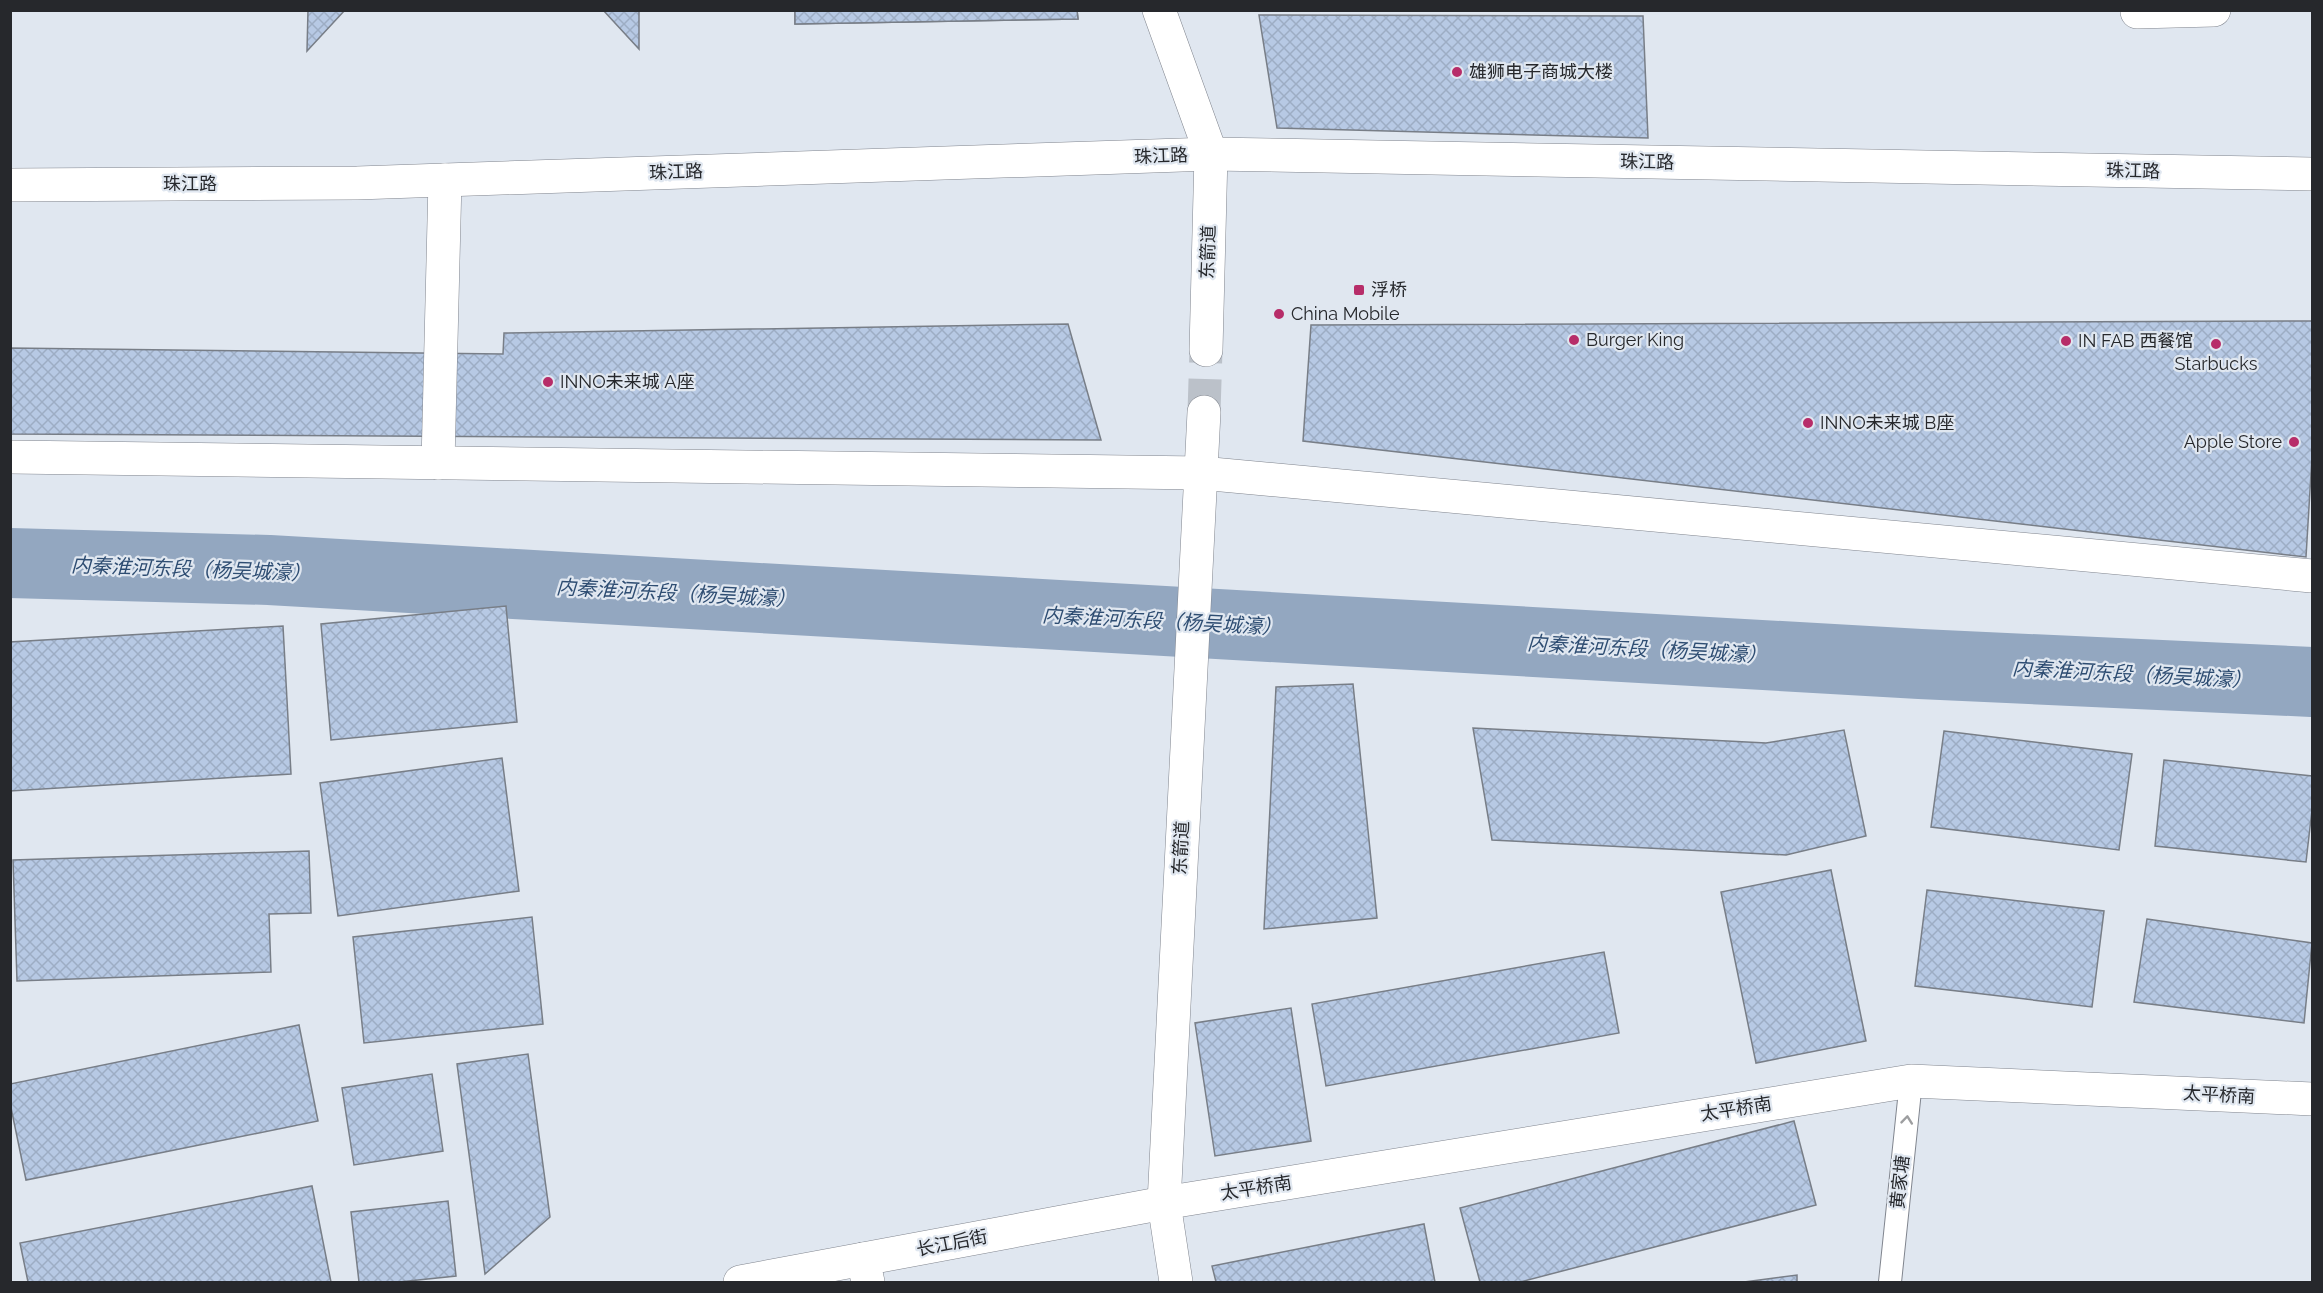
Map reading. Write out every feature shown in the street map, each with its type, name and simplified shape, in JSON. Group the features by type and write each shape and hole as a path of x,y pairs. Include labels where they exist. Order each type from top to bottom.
{"street":[{"path":"1159,10 1211,154"},
{"path":"2137,10 2137,12 2214,10"},
{"name":"珠江路","path":"10,185 346,183 1211,154 2313,174"},
{"name":"东箭道","path":"1206,350 1211,154"},
{"path":"438,462 444,180"},
{"name":"东箭道","path":"1176,1282 1164,1203 1204,412"},
{"path":"10,457 1201,473 2313,576"},
{"name":"太平桥南","path":"1164,1203 1911,1081 2313,1099"},
{"name":"长江后街","path":"740,1282 865,1271 1164,1203"}],"lane":[{"name":"黄家塘","path":"1890,1282 1911,1081"}],"building":[{"path":"308,10 345,10 307,51"},
{"path":"603,10 639,10 639,49"},
{"path":"795,10 1077,10 1078,19 795,24"},
{"path":"795,10 1077,10 1078,19 795,24"},
{"name":"雄狮电子商城大楼","path":"1259,15 1643,16 1648,138 1277,128"},
{"name":"INNO未来城 B座","path":"2312,321 2312,457 2306,557 1303,441 1311,325"},
{"name":"INNO未来城 A座","path":"1068,324 1101,440 10,434 10,348 503,354 504,333"},
{"path":"506,606 517,722 331,740 321,624"},
{"path":"283,626 291,774 10,791 10,642"},
{"path":"1353,684 1377,918 1264,929 1276,687"},
{"path":"1473,728 1766,743 1844,730 1866,836 1786,855 1492,840"},
{"path":"1944,731 2132,754 2119,850 1931,827"},
{"path":"502,758 519,891 338,916 320,783"},
{"path":"2164,760 2312,776 2312,810 2306,862 2155,846"},
{"path":"309,851 311,913 269,914 271,972 17,981 13,860"},
{"path":"1831,870 1866,1041 1756,1063 1721,892"},
{"path":"1927,890 2104,911 2092,1007 1915,986"},
{"path":"532,917 543,1024 364,1043 353,937"},
{"path":"2147,919 2312,943 2304,1023 2134,1002"},
{"path":"1604,952 1619,1033 1326,1086 1312,1004"},
{"path":"1291,1008 1311,1141 1215,1156 1195,1023"},
{"path":"299,1025 318,1121 26,1180 10,1103 10,1084"},
{"path":"528,1054 550,1217 485,1274 457,1064"},
{"path":"432,1074 443,1151 354,1165 342,1088"},
{"path":"1794,1121 1816,1205 1520,1282 1480,1282 1460,1208"},
{"path":"312,1186 331,1282 28,1282 20,1243"},
{"path":"448,1201 456,1276 399,1282 359,1282 351,1212"},
{"path":"1424,1224 1435,1282 1216,1282 1212,1266"},
{"path":"1797,1275 1797,1282 1744,1282"}],"waterway":[{"name":"内秦淮河东段（杨吴城濠）","path":"10,563 269,570 1920,664 2312,682"}],"tunnel":[{"path":"1204,412 1206,350"}],"place":[{"name":"雄狮电子商城大楼","path":"1457,72"},
{"name":"浮桥","path":"1359,290"},
{"name":"China Mobile","path":"1279,314"},
{"name":"Burger King","path":"1574,340"},
{"name":"IN FAB 西餐馆","path":"2066,341"},
{"name":"Starbucks","path":"2216,344"},
{"name":"INNO未来城 A座","path":"548,382"},
{"name":"INNO未来城 B座","path":"1808,423"},
{"name":"Apple Store","path":"2294,442"}]}
